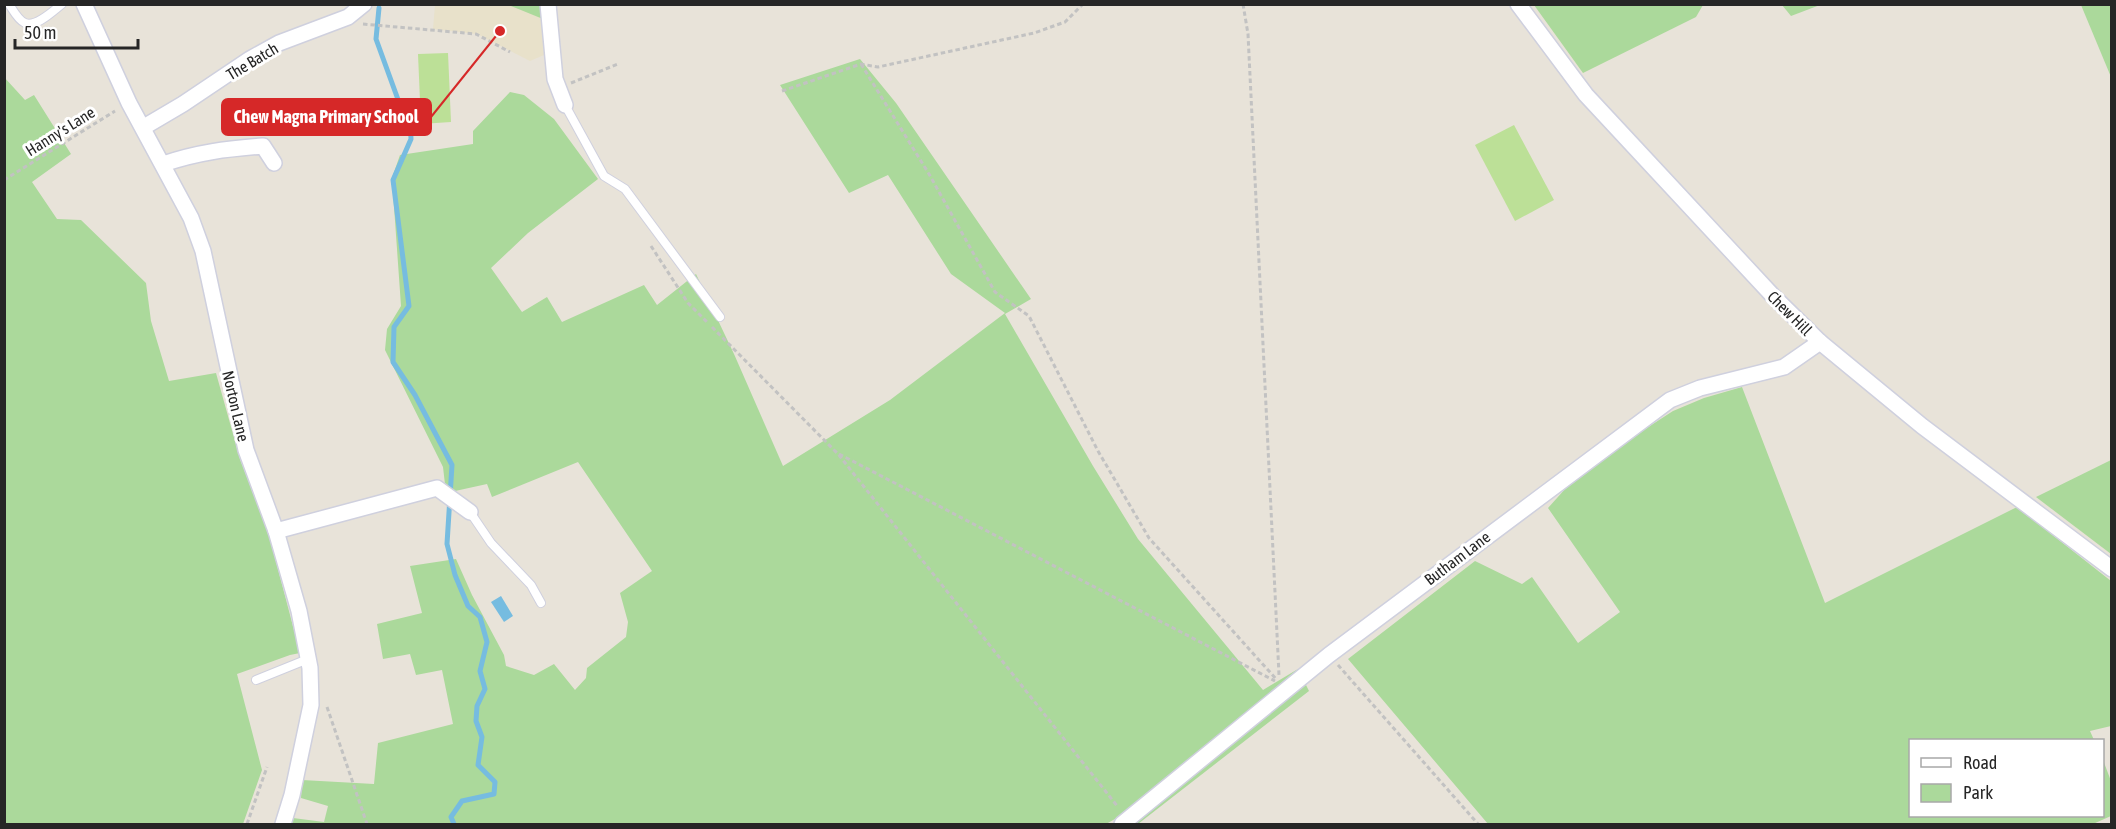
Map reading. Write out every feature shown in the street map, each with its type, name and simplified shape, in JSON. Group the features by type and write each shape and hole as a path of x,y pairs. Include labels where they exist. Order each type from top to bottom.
{"street":[{"name":"Norton Lane","path":"84,4 129,103 191,218 203,251 243,439 276,531 299,610 308,659 311,705 292,795 283,825"},
{"name":"The Batch","path":"144,128 250,59 279,43 348,17 364,4"},
{"path":"548,4 555,79 565,105"},
{"name":"Chew Hill","path":"1518,4 1586,95 1773,296 1820,342 1922,426 2112,570"},
{"path":"163,164 190,154 263,146 274,163"},
{"name":"Butham Lane","path":"1125,822 1329,655 1670,400 1700,388 1784,367 1820,342"},
{"path":"276,531 437,489 465,508"}],"lane":[{"path":"9,4 20,19 26,24 31,24 62,4"},
{"path":"565,105 604,176 625,189 720,317"},
{"path":"465,508 490,543 531,585 542,603"},
{"path":"256,680 308,659"}],"path":[{"path":"782,91 861,64 878,67 1034,33 1065,22 1083,4"},
{"path":"1243,4 1248,34 1279,683"},
{"path":"366,24 476,34 510,52"},
{"path":"558,88 618,64"},
{"path":"861,64 928,174 995,292 1029,316 1098,451 1149,538 1279,683"},
{"name":"Hanny's Lane","path":"4,180 129,103"},
{"path":"648,242 688,303 838,454 1125,822"},
{"path":"838,454 1279,683"},
{"path":"1329,655 1478,825"},
{"path":"324,699 367,825"},
{"path":"247,825 267,767"}],"shaded area":[{"path":"435,5 544,5 544,55 530,61 477,34 433,29"}],"green space":[{"path":"542,5 543,19 511,6"},
{"path":"1534,5 1703,5 1696,17 1583,73"},
{"path":"1782,5 1820,5 1791,16"},
{"path":"2081,5 2111,5 2111,77"},
{"path":"448,53 451,122 421,124 418,54"},
{"path":"860,59 896,103 1031,299 1005,314 1138,539 1263,690 1298,669 1309,691 1138,824 1115,819 1106,824 291,824 293,818 324,822 328,806 301,798 302,780 374,784 378,743 453,724 442,670 416,675 410,654 383,659 377,624 422,613 410,566 456,559 504,655 506,666 534,675 554,664 575,690 586,678 587,668 626,637 628,622 620,593 652,571 578,462 492,497 487,484 446,493 443,467 385,350 387,329 401,306 392,178 400,155 473,144 473,131 510,92 524,95 554,119 598,179 528,233 491,268 522,312 547,297 562,322 644,285 657,305 696,274 783,466 890,400 1005,313 951,274 888,175 849,193 780,85"},
{"path":"4,77 25,100 34,95 71,154 32,182 57,219 81,220 146,283 151,321 169,381 216,373 240,459 269,535 300,653 237,674 262,770 243,824 5,824"},
{"path":"1514,125 1554,200 1515,221 1475,145"},
{"path":"1742,387 1825,603 2017,507 2111,581 2111,726 2090,731 2094,739 1909,739 1909,817 2104,817 2104,763 2111,781 2111,816 2093,824 1488,824 1348,659 1475,561 1522,584 1532,577 1578,643 1620,612 1548,508 1566,488 1622,444 1673,411 1704,398"},
{"path":"2111,460 2111,554 2036,497"}],"water":[{"path":"501,596 513,616 504,622 491,602"}],"waterway":[{"path":"379,8 376,39 400,105 410,117 411,139 393,180 409,306 394,327 393,362 415,395 452,465 447,544 455,575 468,606 480,617 487,642 480,671 485,689 477,706 476,721 482,737 478,765 495,782 494,794 462,801 451,817 454,824"}],"place":[{"name":"Chew Magna Primary School","path":"500,31"}]}
